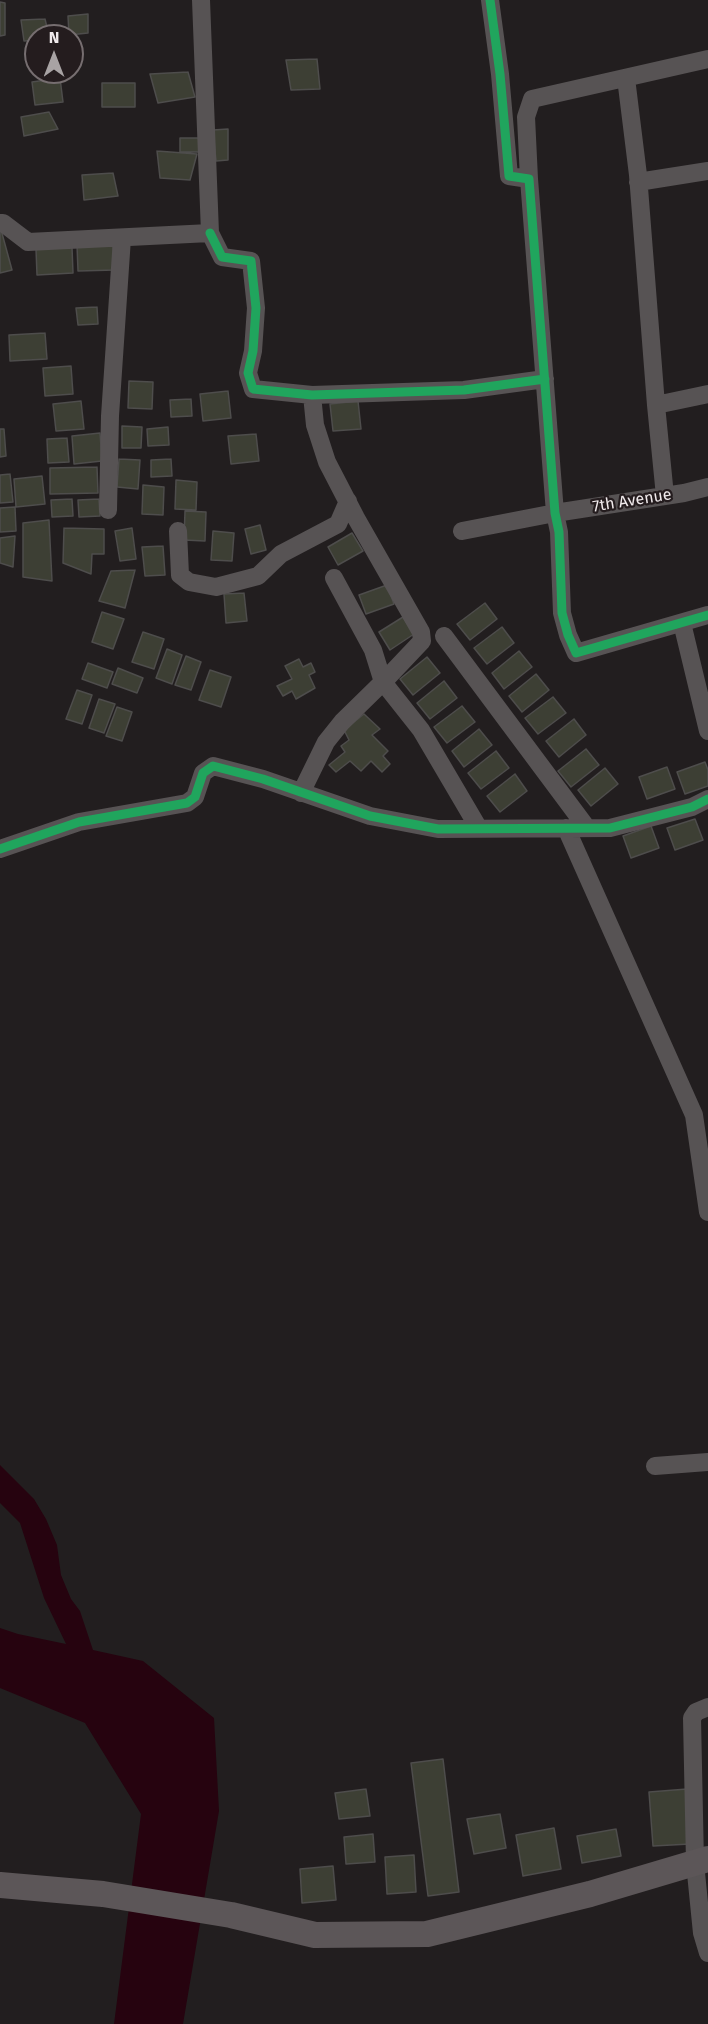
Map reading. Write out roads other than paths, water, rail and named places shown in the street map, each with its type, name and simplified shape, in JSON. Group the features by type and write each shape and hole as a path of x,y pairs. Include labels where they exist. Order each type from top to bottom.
{"main road":[{"path":"0,1885 103,1894 231,1916 315,1935 427,1934 590,1894 702,1861"}],"street":[{"path":"201,0 210,233 222,257 251,261 256,308 253,351 248,373 253,389 312,395 464,390 545,380"},
{"path":"490,0 509,176 529,179"},
{"path":"708,59 532,99 526,117 555,513 559,532 562,613 576,653 708,615"},
{"path":"626,78 638,182 665,496"},
{"path":"638,182 708,171"},
{"path":"0,223 28,242 210,233"},
{"path":"108,510 110,427 122,238"},
{"path":"656,405 708,394"},
{"path":"302,793 326,741 422,641 421,632 327,462 315,425 312,395"},
{"name":"7th Avenue","path":"462,531 708,488"},
{"path":"178,531 180,575 189,582 216,587 258,576 281,554 339,524 348,501"},
{"path":"334,578 373,650 383,682 421,730 478,827"},
{"path":"682,623 708,731"},
{"path":"444,636 587,828"},
{"path":"0,849 79,822 187,803 195,797 203,773 213,766 263,779 370,816 438,829 610,828 692,807 708,799"},
{"path":"566,828 694,1116 708,1212"},
{"path":"655,1466 708,1462"},
{"path":"708,1707 696,1712 692,1718 702,1861 702,1934 708,1953"}]}
